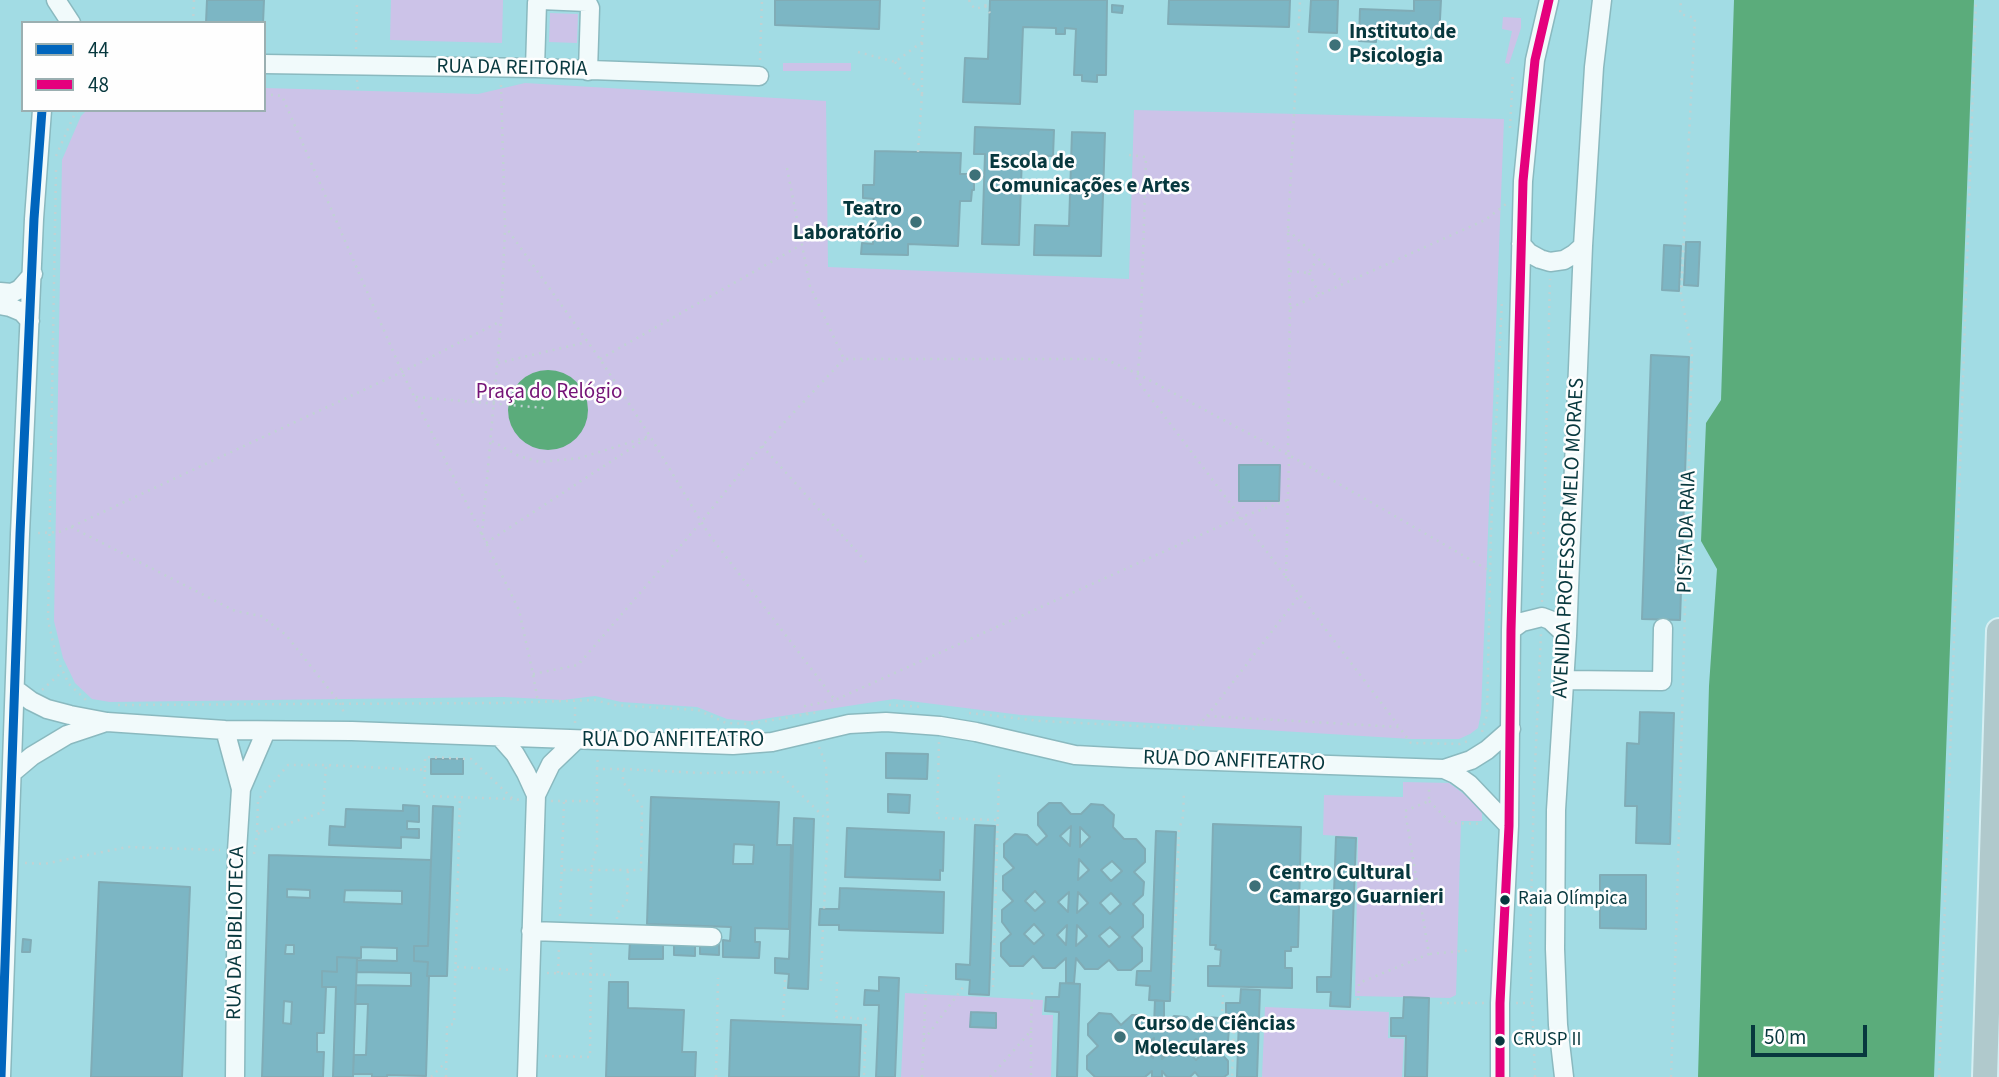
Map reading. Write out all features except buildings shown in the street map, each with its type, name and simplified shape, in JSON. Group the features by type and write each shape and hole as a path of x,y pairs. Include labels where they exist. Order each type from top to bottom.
{"highway":[{"path":"1985,1077 1999,631"}],"street":[{"path":"52,21 55,0"},
{"path":"55,0 70,21"},
{"path":"1500,1077 1500,1003 1509,826 1511,630 1523,181 1535,60 1549,0"},
{"name":"AVENIDA PROFESSOR MELO MORAES","path":"1564,1077 1558,1025 1555,938 1556,810 1567,636 1583,246 1594,67 1602,0"},
{"path":"535,68 538,2 587,2 590,6 588,71"},
{"name":"RUA DA REITORIA","path":"266,64 535,68 759,76"},
{"path":"1,1077 20,534 41,117"},
{"path":"1521,244 1540,260 1550,262 1564,260 1583,246"},
{"path":"0,292 12,293 20,289 33,274"},
{"path":"0,305 22,312 30,321"},
{"path":"1511,630 1522,622 1542,617 1550,620 1567,636"},
{"path":"1564,680 1662,681 1664,628"},
{"name":"RUA DO ANFITEATRO","path":"15,689 31,701 58,712 108,713 225,730 733,745 772,742 849,724 886,722 976,732 1075,755 1444,769 1471,760 1511,729"},
{"name":"RUA DO ANFITEATRO","path":"13,772 32,756 108,713"},
{"name":"RUA DA BIBLIOTECA","path":"225,730 242,789"},
{"name":"RUA DA BIBLIOTECA","path":"235,1077 237,851 242,789 266,731"},
{"path":"500,737 515,754 536,798"},
{"path":"527,1077 536,798 551,764 575,741"},
{"path":"1444,769 1469,784 1509,826"},
{"path":"531,931 712,937"}],"path":[{"path":"193,21 194,0"},
{"path":"357,0 358,91"},
{"path":"759,76 761,0"},
{"path":"918,152 924,0"},
{"path":"969,0 976,9 985,6 988,0"},
{"path":"1286,578 1290,308 1288,230 1300,0"},
{"name":"PISTA DA RAIA","path":"1671,1077 1692,352 1681,294 1695,18 1680,14 1681,0"},
{"path":"1939,1077 1976,0"},
{"path":"985,6 990,13"},
{"path":"895,62 922,41"},
{"path":"858,52 895,62 922,94"},
{"path":"482,535 495,404 505,226 501,68"},
{"path":"1510,138 1513,72"},
{"path":"266,94 282,96 402,372 519,610 538,702"},
{"path":"55,157 76,112"},
{"path":"1129,155 1146,158 1137,380 1411,743 1460,744 1473,739"},
{"path":"55,167 48,621 62,671 69,684 87,701"},
{"path":"787,168 810,286 844,359"},
{"path":"1290,308 1485,220 1506,204"},
{"path":"505,226 600,359 708,533 835,700"},
{"path":"1288,230 1345,284"},
{"path":"600,359 802,244"},
{"path":"1309,274 1317,259"},
{"path":"1290,271 1309,274"},
{"path":"1309,274 1320,296"},
{"path":"1483,732 1487,714 1490,570 1502,299"},
{"path":"20,534 59,532 71,527 402,372 501,321"},
{"path":"498,363 588,342"},
{"path":"534,674 578,665 702,521 762,446 844,359 1105,359 1289,455 1490,570"},
{"path":"414,397 545,408"},
{"path":"492,441 519,456 540,462 580,458 650,436"},
{"path":"486,543 650,436"},
{"path":"762,446 868,564"},
{"path":"824,909 828,821 826,765 805,706 835,700 1240,517 1288,500"},
{"path":"71,527 236,611 261,616 286,635 340,702 352,732"},
{"path":"968,712 1031,720 1195,729 1300,595"},
{"path":"31,701 62,671"},
{"path":"108,713 340,702 595,700 613,705 698,710 726,723 749,724 820,712"},
{"path":"575,702 575,741"},
{"path":"881,706 893,704 929,708"},
{"path":"1207,716 1399,727"},
{"path":"940,726 937,818 998,820"},
{"path":"513,799 471,758 425,757 424,796 513,799 536,798"},
{"path":"8,862 44,864 127,847 256,854 258,800 288,765 425,770"},
{"path":"257,834 323,812 326,765"},
{"path":"527,1056 590,1057 591,870 597,846 597,769 701,773 778,772 828,821"},
{"path":"562,870 641,870 642,807 623,782 623,769"},
{"path":"993,987 999,775"},
{"path":"1429,782 1429,801 1451,823 1485,824 1485,814"},
{"path":"1173,993 1179,830 1183,817 1184,792"},
{"path":"446,1077 447,1024 454,1024 460,796"},
{"path":"558,973 564,801 597,801"},
{"path":"1429,801 1405,811 1429,954"},
{"path":"617,934 617,914 627,900 628,870"},
{"path":"821,981 824,925"},
{"path":"1530,949 1535,1077"},
{"path":"1358,1000 1359,983 1429,954 1472,950"},
{"path":"456,967 512,970"},
{"path":"530,973 611,975"},
{"path":"716,1077 718,978"},
{"path":"783,1017 785,980"},
{"path":"837,982 836,1017 866,1019 864,1077"},
{"path":"922,1077 926,985"},
{"path":"923,1041 964,986"},
{"path":"1031,988 1031,1077"},
{"path":"1223,995 1222,1016 1234,1027 1232,1077"},
{"path":"1440,1003 1470,1003"},
{"path":"990,1077 1031,1031"},
{"path":"431,1077 447,1061"}],"green space":[{"path":"391,0 503,0 502,43 390,40"},
{"path":"550,13 578,14 577,43 549,42"},
{"path":"1503,17 1521,18 1521,28 1509,64 1505,63 1512,31 1502,29"},
{"path":"783,63 851,63 851,71 783,71"},
{"name":"Praça do Relógio","path":"525,83 826,101 828,267 1129,279 1134,110 1504,119 1481,713 1478,728 1459,739 1411,739 1021,715 894,699 750,721 727,719 697,707 621,702 595,696 563,700 503,697 110,702 92,699 75,683 63,658 54,621 62,160 81,116 85,112 266,112 266,88 478,94"},
{"path":"1403,782 1449,783 1468,797 1482,813 1482,821 1461,821 1456,995 1450,998 1355,996 1358,837 1323,835 1324,795 1403,797"},
{"path":"905,993 1043,1000 1042,1015 1053,1015 1051,1077 901,1077"},
{"path":"1265,1007 1389,1012 1388,1038 1404,1039 1402,1077 1262,1077"}],"shaded area":[{"path":"1734,0 1974,0 1934,1077 1698,1077 1709,686 1717,569 1701,541 1706,423 1721,400"},
{"path":"548,370 563,373 576,382 585,395 588,410 585,425 576,438 563,447 548,450 533,447 520,438 511,425 508,410 511,395 520,382 533,373"}],"transit line":[{"name":"48","path":"1500,1077 1500,1003 1509,826 1511,630 1523,181 1535,60 1549,0"},
{"name":"44","path":"1,1077 20,534 34,219 42,112"}],"place":[{"name":"Instituto de Psicologia","path":"1335,45"},
{"name":"Escola de Comunicações e Artes","path":"975,175"},
{"name":"Teatro Laboratório","path":"916,222"},
{"name":"Centro Cultural Camargo Guarnieri","path":"1255,886"},
{"name":"Raia Olímpica","path":"1505,900"},
{"name":"Curso de Ciências Moleculares","path":"1120,1037"},
{"name":"CRUSP II","path":"1500,1041"}]}
